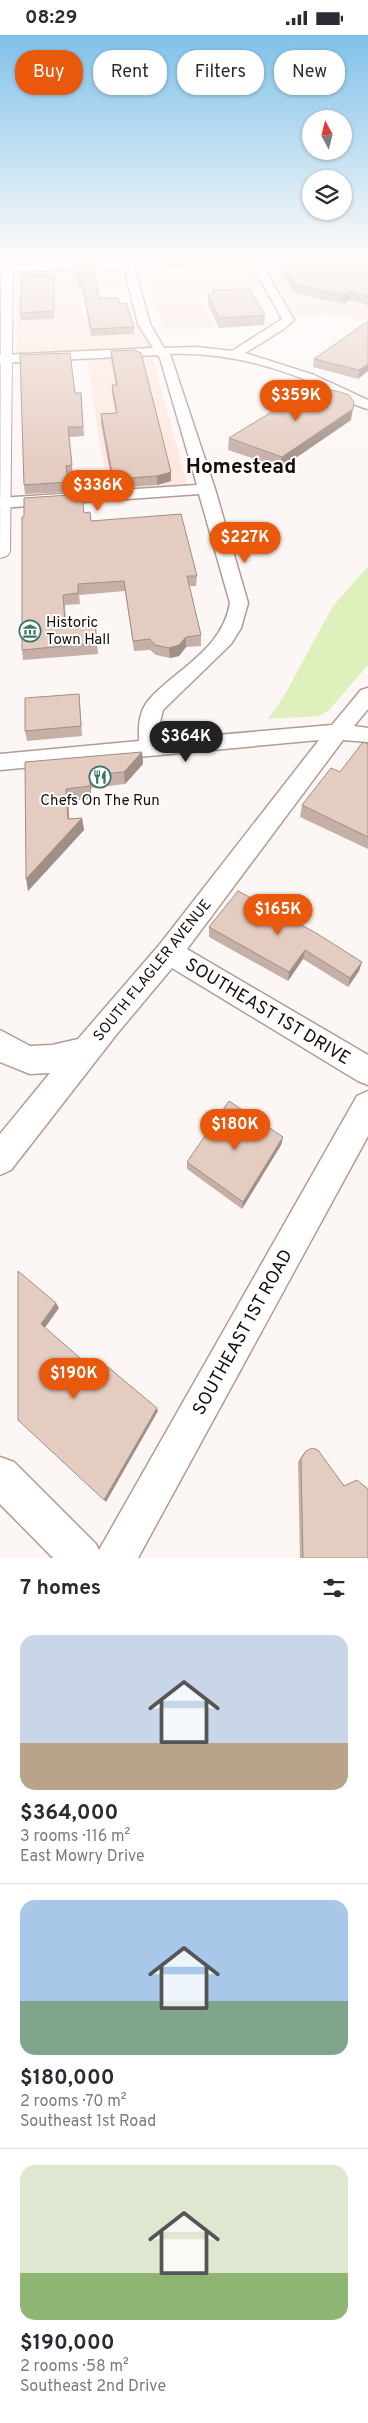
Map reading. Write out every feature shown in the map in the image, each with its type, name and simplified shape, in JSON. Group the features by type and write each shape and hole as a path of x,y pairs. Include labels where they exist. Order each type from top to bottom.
{"main road":[{"path":"0,552 3,327"}],"street":[{"path":"145,327 147,332 152,335 160,351"},
{"path":"234,355 278,327"},
{"path":"3,359 189,350 262,338"},
{"path":"189,350 234,355 300,373 365,400"},
{"path":"150,748 152,712 164,696 210,655 229,633 239,615 239,603 156,356 160,351"},
{"path":"1,503 200,490"},
{"name":"SOUTH FLAGLER AVENUE","path":"0,1159 87,1050 169,952 278,811 312,763 368,695"},
{"path":"0,762 339,732 368,735"},
{"name":"SOUTHEAST 1ST DRIVE","path":"169,952 368,1071"},
{"path":"0,1043 11,1054 27,1060 49,1060 87,1050"},
{"name":"SOUTHEAST 1ST ROAD","path":"116,1558 368,1106"},
{"path":"0,1476 82,1558"}],"shaded area":[{"path":"17,327 141,327 150,349 188,487 108,492 86,353 24,356 16,354"},
{"path":"163,327 215,328 164,330"}],"green space":[{"path":"368,566 368,665 329,710 319,716 268,719 284,696 333,606"}],"building":[{"path":"91,327 132,327 91,329"},
{"path":"359,327 368,327 368,364 359,370 314,359"},
{"path":"134,350 141,353 171,472 157,476 113,479 101,414 117,413 112,385 117,385 111,351"},
{"path":"70,353 75,393 81,393 83,427 68,427 72,465 66,466 68,482 24,485 20,355"},
{"path":"322,389 349,395 354,402 353,409 282,457 229,438 303,393"},
{"path":"82,496 84,513 90,512 91,521 181,514 197,576 187,576 201,635 186,637 179,645 169,648 155,645 150,639 133,641 124,581 78,584 78,593 63,595 65,623 95,621 97,643 22,650 22,517 24,517 24,498"},
{"path":"79,694 81,726 25,731 25,698"},
{"path":"363,742 368,744 368,837 302,805 331,768 340,772"},
{"path":"142,752 124,772 90,775 90,786 66,789 68,819 82,818 26,879 25,762"},
{"path":"238,891 316,933 362,962 350,978 305,950 289,972 209,927"},
{"path":"229,1101 283,1137 243,1202 187,1162"},
{"path":"18,1271 56,1303 41,1324 102,1377 108,1367 157,1408 104,1500 18,1420"},
{"path":"312,1448 318,1450 344,1486 357,1480 368,1489 368,1558 303,1558 301,1459 306,1451"}],"place":[{"name":"Historic Town Hall","path":"30,631"},
{"name":"Chefs On The Run","path":"100,777"}],"district":[{"name":"Homestead","path":"241,466"}]}
